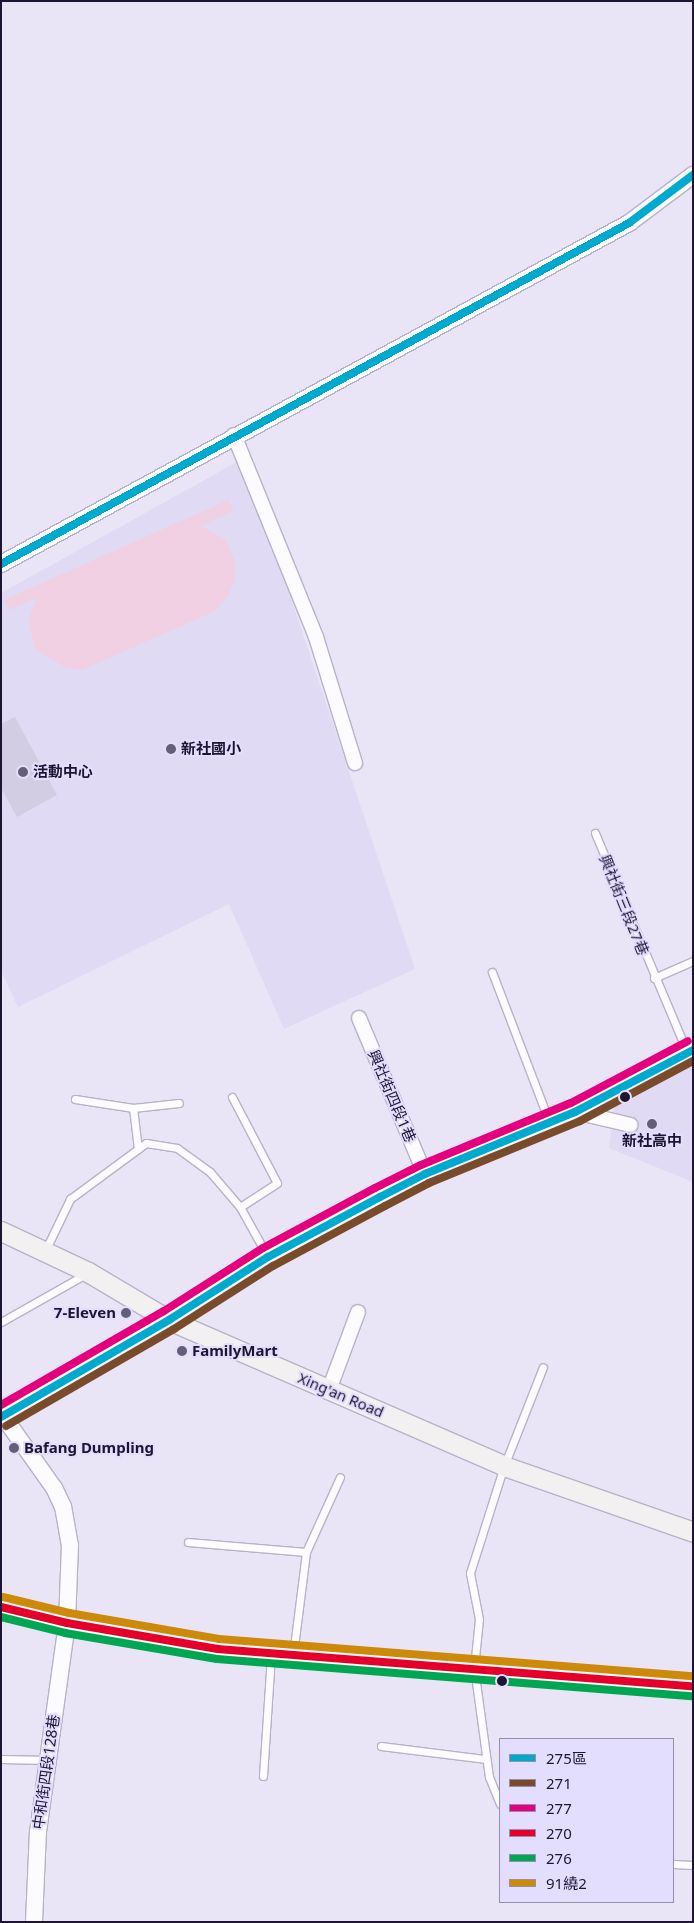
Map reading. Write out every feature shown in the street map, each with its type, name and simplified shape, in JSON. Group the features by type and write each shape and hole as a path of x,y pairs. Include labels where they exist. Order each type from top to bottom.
{"main road":[{"name":"Xing'an Road","path":"1,1231 88,1272 169,1320 329,1390 504,1466 693,1532"}],"street":[{"path":"1,564 234,435 629,223 693,175"},
{"path":"234,435 316,637 355,763"},
{"name":"興社街四段1巷","path":"359,1018 425,1174"},
{"path":"2,1415 169,1320 268,1257 425,1174 549,1121 575,1112 690,1051"},
{"path":"575,1112 631,1125"},
{"path":"329,1390 358,1312"},
{"name":"中和街四段128巷","path":"2,1415 54,1488 63,1507 70,1546 67,1623 38,1832 34,1922"},
{"path":"1,1606 67,1623 218,1649 693,1686"}],"lane":[{"name":"興社街三段27巷","path":"595,832 654,978 690,1051"},
{"path":"654,978 693,961"},
{"path":"492,972 549,1121"},
{"path":"232,1098 277,1184 240,1207"},
{"path":"75,1099 133,1108 179,1103"},
{"path":"133,1108 138,1149"},
{"path":"44,1252 70,1199 146,1143 177,1148 210,1172 240,1207 268,1257"},
{"path":"1,1322 88,1272"},
{"path":"499,1801 486,1759 474,1668 479,1620 470,1573 504,1466 543,1367"},
{"path":"293,1655 306,1552 340,1477"},
{"path":"188,1542 306,1552"},
{"path":"263,1776 271,1653"},
{"path":"381,1746 486,1759"},
{"path":"1,1759 48,1760"},
{"path":"674,1864 693,1865"}],"shaded area":[{"name":"新社國小","path":"244,458 415,969 284,1029 229,904 18,1007 1,971 1,593"},
{"path":"228,500 234,511 200,526 226,540 235,562 235,580 228,596 215,611 82,670 67,668 36,650 29,626 30,614 37,598 9,610 4,600"},
{"name":"新社高中","path":"693,1065 693,1182 609,1148 615,1100"}],"building":[{"name":"活動中心","path":"15,717 57,795 17,817 1,788 1,724"}],"transit line":[{"name":"275區","path":"1,564 629,223 693,175"},
{"name":"277","path":"1,1405 164,1311 263,1248 375,1188 421,1165 571,1103 688,1041"},
{"name":"275區","path":"1,1417 169,1320 268,1257 380,1197 425,1174 575,1112 693,1050"},
{"name":"271","path":"6,1426 174,1329 273,1266 385,1206 429,1183 580,1121 693,1061"},
{"name":"91繞2","path":"3,1597 69,1613 219,1639 693,1676"},
{"name":"270","path":"1,1607 67,1623 218,1649 693,1686"},
{"name":"276","path":"1,1617 65,1633 217,1659 692,1696"}],"place":[{"name":"新社國小","path":"171,749"},
{"name":"活動中心","path":"23,772"},
{"name":"新社高中","path":"652,1124"},
{"name":"7-Eleven","path":"126,1313"},
{"name":"FamilyMart","path":"182,1351"},
{"name":"Bafang Dumpling","path":"14,1448"}]}
